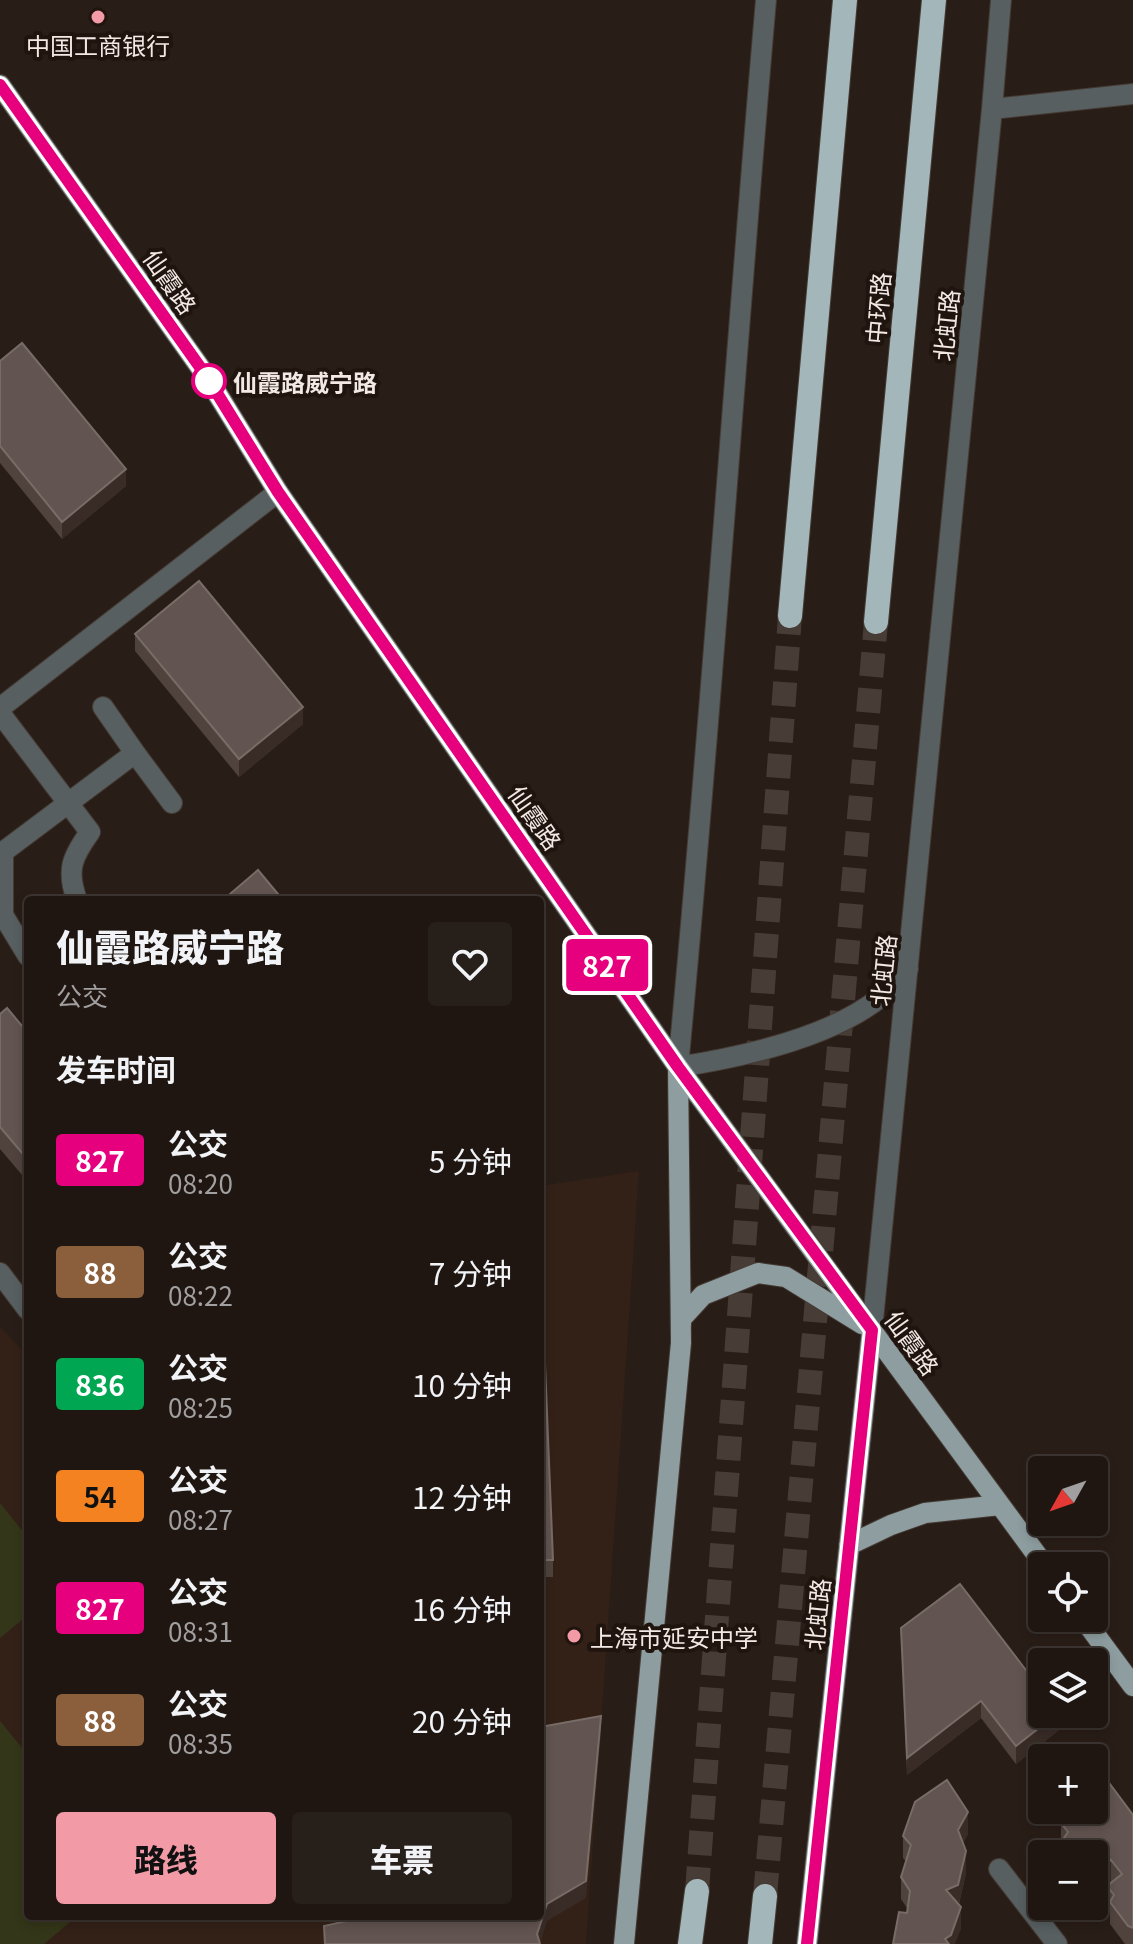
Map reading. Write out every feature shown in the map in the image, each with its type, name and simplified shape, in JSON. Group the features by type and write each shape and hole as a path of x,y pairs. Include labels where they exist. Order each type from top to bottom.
{"highway":[{"path":"790,616 845,0"},
{"name":"中环路","path":"876,622 934,0"},
{"path":"690,1944 697,1891"},
{"path":"760,1944 765,1896"}],"main road":[{"name":"仙霞路","path":"0,85 207,377 278,492 678,1067 1035,1552"},
{"path":"624,1944 679,1359 678,1067"},
{"path":"681,1319 703,1295 758,1273 786,1277 872,1330"},
{"name":"北虹路","path":"807,1944 872,1330"},
{"path":"849,1545 925,1513 1000,1505"},
{"path":"1093,1632 1133,1686"}],"street":[{"path":"766,0 699,844 678,1067 726,1060 790,1042 856,1014 883,995 908,969"},
{"name":"北虹路","path":"872,1330 1001,0"},
{"path":"992,109 1133,94"},
{"path":"76,896 72,885 73,855 90,832 66,804 0,710 278,492"},
{"path":"103,707 172,803"},
{"path":"24,949 3,915 3,852 135,753"},
{"path":"0,1273 24,1305"},
{"path":"999,1869 1057,1944"}],"shaded area":[{"name":"上海市延安中学","path":"639,1171 586,1944 0,1944 0,1327 24,1352 24,1920 544,1920 544,1185"}],"green space":[{"path":"0,1503 24,1533 24,1618 0,1638"},
{"path":"0,1721 24,1750 24,1920 72,1920 44,1944 0,1944"}],"building":[{"path":"22,343 126,469 62,522 0,446 0,361"},
{"path":"199,581 303,707 239,759 135,634"},
{"path":"258,870 280,896 228,896"},
{"path":"7,1008 24,1028 24,1155 0,1127 0,1014"},
{"path":"544,1339 553,1560 544,1560"},
{"path":"960,1584 1028,1673 1028,1728 1039,1728 1016,1746 981,1701 907,1758 901,1628"},
{"path":"601,1716 586,1881 547,1904 544,1913 544,1726"},
{"path":"947,1780 968,1812 958,1830 966,1851 958,1885 946,1890 961,1907 951,1935 945,1939 949,1944 893,1944 899,1912 907,1913 910,1891 901,1877 911,1845 903,1836 915,1802"},
{"path":"1108,1781 1133,1815 1133,1928 1128,1926 1110,1902 1114,1895 1108,1885 1122,1874 1111,1860 1108,1862 1108,1840 1065,1840 1068,1832 1062,1824 1108,1824"},
{"path":"351,1920 542,1920 537,1934 540,1944 325,1944 324,1926"}],"tunnel":[{"path":"697,1891 790,616"},
{"path":"765,1896 876,622"}],"bus line":[{"name":"827","path":"0,85 207,377 278,492 678,1067 872,1330 807,1944"}],"place":[{"name":"中国工商银行","path":"98,17"},
{"name":"仙霞路威宁路","path":"209,381"},
{"name":"上海市延安中学","path":"574,1636"}]}
